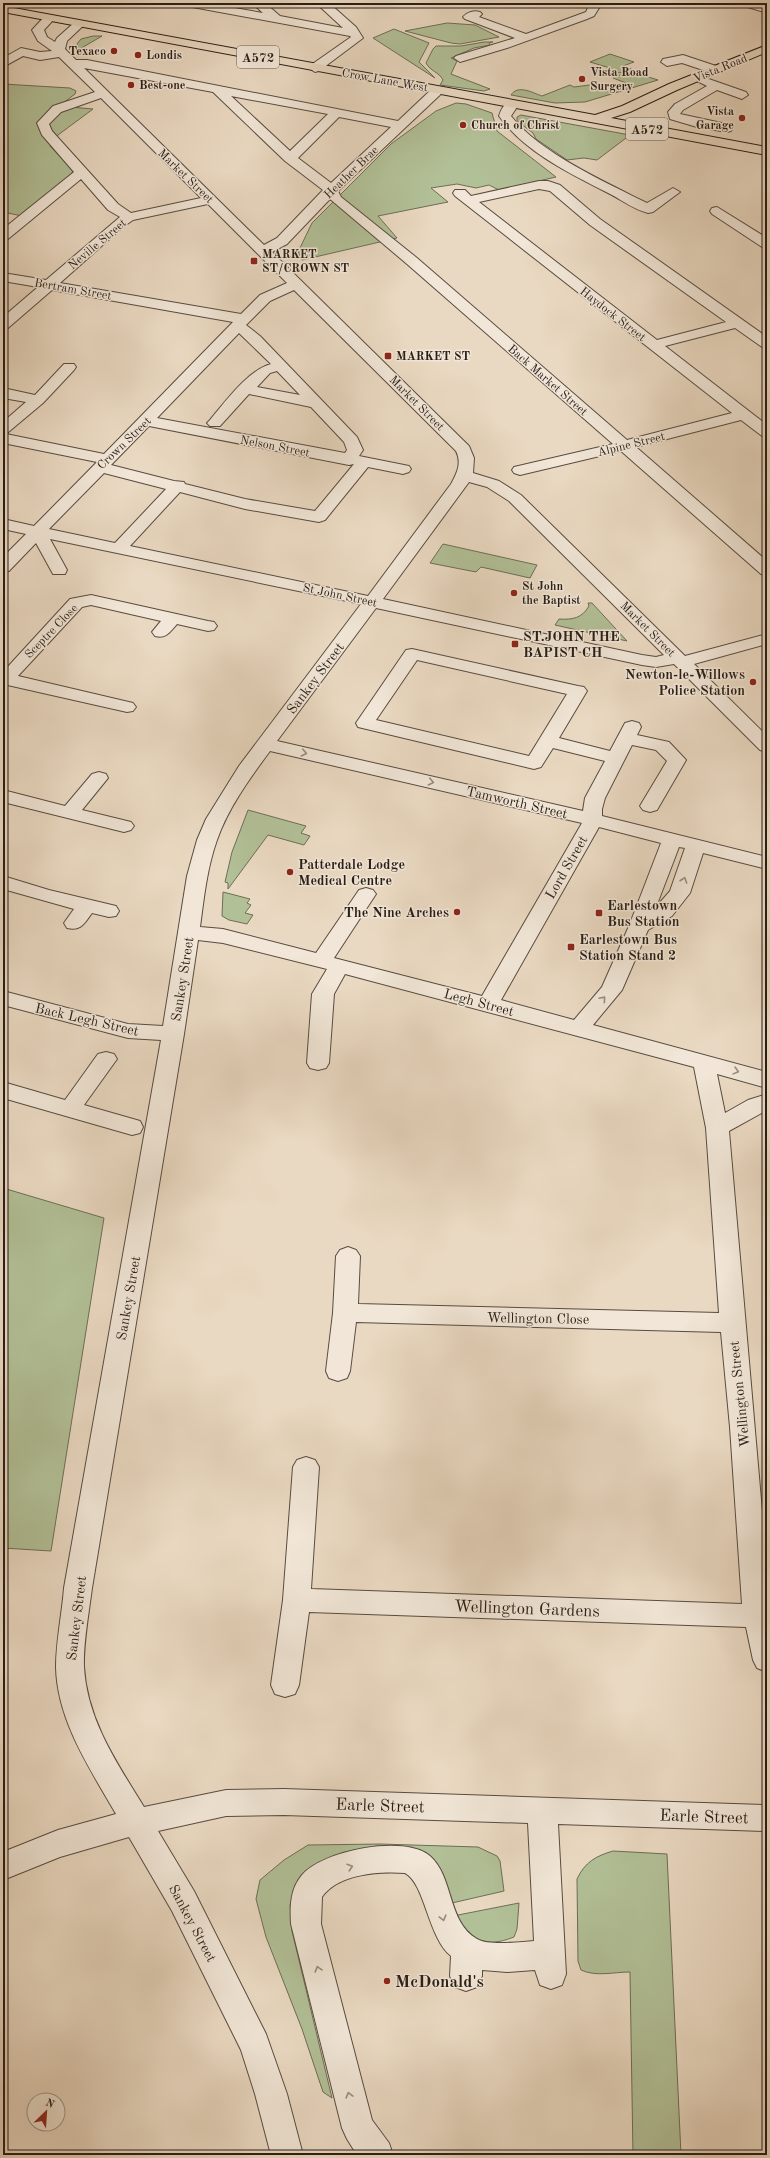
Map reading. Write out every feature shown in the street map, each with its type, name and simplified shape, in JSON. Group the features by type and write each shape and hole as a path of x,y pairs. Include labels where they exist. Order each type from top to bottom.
{"main road":[{"name":"Crow Lane West","path":"3,8 79,24 767,151"},
{"name":"Vista Road","path":"596,120 626,109 673,87 767,48"},
{"name":"Vista Road","path":"572,115 673,87"},
{"path":"673,87 663,96 642,107 640,116 647,123 697,138"}],"street":[{"path":"187,3 355,33"},
{"path":"258,3 276,19"},
{"path":"315,68 357,38 355,33 322,3"},
{"path":"460,58 497,46 503,46 524,37 583,17 594,9 596,3"},
{"path":"745,3 767,10"},
{"path":"469,17 524,37"},
{"name":"Market Street","path":"49,18 40,26 38,33 73,64 101,94 298,284 463,449 467,460 464,475 497,486 515,498 767,746"},
{"path":"3,47 40,56 60,52 61,40 79,24"},
{"path":"3,62 21,52"},
{"path":"667,62 683,60 715,70"},
{"path":"73,64 87,64 401,125"},
{"path":"694,78 742,95"},
{"path":"716,86 679,107 674,112 674,116 691,122 727,128"},
{"name":"Back Market Street","path":"217,89 290,158 331,190 336,199 412,261 767,570"},
{"name":"Heather Brae","path":"264,251 282,241 331,190 438,90"},
{"path":"101,94 57,109 43,123 46,132 113,207 129,217"},
{"path":"513,104 504,116 507,121 525,137 564,163 648,209 673,192"},
{"path":"290,158 336,113"},
{"path":"715,142 727,128 738,119"},
{"path":"3,236 82,172"},
{"name":"Haydock Street","path":"737,323 595,222 555,188 548,185 539,185 464,197 767,433"},
{"name":"Neville Street","path":"3,325 118,224 129,217 210,200"},
{"path":"717,212 767,244"},
{"name":"Bertram Street","path":"3,277 142,301 240,322"},
{"name":"Crown Street","path":"3,567 36,531 147,421 240,322 265,298 273,292 298,284"},
{"path":"3,438 103,463 245,504 319,517 356,461 354,445 240,322"},
{"path":"653,345 737,323 767,344"},
{"path":"215,423 265,370 280,366"},
{"path":"3,430 38,400 69,367"},
{"path":"246,389 316,403"},
{"path":"3,393 38,400"},
{"name":"Alpine Street","path":"520,470 623,446 742,415"},
{"name":"Nelson Street","path":"147,421 403,469"},
{"name":"Sankey Street","path":"287,2155 271,2094 254,2045 183,1901 101,1762 82,1723 73,1692 70,1659 78,1588 173,1034 197,876 207,840 216,819 231,794 266,744 459,485 464,475"},
{"path":"119,548 178,485"},
{"name":"St John Street","path":"3,524 372,601 642,660 656,662 680,660 767,639"},
{"path":"36,531 59,570"},
{"name":"Sceptre Close","path":"4,678 76,603 91,600 208,626"},
{"path":"161,632 173,618"},
{"path":"412,654 578,691 548,741 534,763 365,723 412,654"},
{"name":"Sceptre Close","path":"4,678 127,707"},
{"name":"Lord Street","path":"488,1004 593,820 592,809 595,798 617,758 629,732 662,746 677,760 650,806"},
{"path":"548,741 617,758"},
{"name":"Tamworth Street","path":"266,744 593,820 767,863"},
{"path":"69,813 99,778"},
{"path":"3,796 124,826"},
{"path":"578,1029 611,990 639,926 672,840"},
{"path":"639,926 665,911 680,893 696,846"},
{"path":"3,882 44,895 109,911"},
{"path":"318,1063 323,994 330,964 366,894"},
{"path":"74,923 87,905"},
{"name":"Legh Street","path":"189,932 218,935 488,1004 767,1080"},
{"name":"Back Legh Street","path":"3,998 128,1031 173,1034"},
{"path":"70,1109 106,1059"},
{"name":"Wellington Street","path":"704,1063 717,1128 732,1323 743,1427 757,1616 767,1660"},
{"path":"3,1090 132,1127"},
{"path":"717,1128 756,1106 767,1102"},
{"path":"338,1371 345,1313 348,1256"},
{"name":"Wellington Close","path":"345,1313 732,1323"},
{"path":"285,1685 297,1600 306,1468"},
{"name":"Wellington Gardens","path":"297,1600 757,1616"},
{"name":"Earle Street","path":"3,1866 58,1844 136,1822 226,1803 284,1802 767,1818"},
{"path":"377,2155 361,2142 306,1924 304,1907 307,1894 315,1881 329,1873 374,1859 409,1860 420,1866 431,1882 445,1928 467,1963 486,1956 550,1964 542,1810"}],"green space":[{"path":"447,23 475,25 499,37 460,44 405,31"},
{"path":"394,29 429,43 419,62 435,78 373,38"},
{"path":"93,36 102,36 78,50 77,44 81,39"},
{"path":"493,42 489,43 490,45 474,48 451,58 457,61 451,74 490,89 484,91 440,85 443,80 426,63 436,46 461,46"},
{"path":"610,54 634,62 623,66 639,72 614,73 609,69 610,68 590,62"},
{"path":"615,75 642,75 658,80 585,102 555,103 511,95 518,90 526,90 542,96 570,85 574,87 590,85 612,93 631,85 613,78"},
{"path":"3,84 70,88 76,91 75,94 59,106 93,109 58,135 50,146 73,170 70,179 22,216 3,212"},
{"path":"456,103 466,104 492,113 497,131 556,177 499,190 489,185 476,188 457,184 431,188 448,202 378,216 397,238 302,260 298,252 312,223 391,144 436,111"},
{"path":"521,115 630,135 597,160 584,158 567,160 536,139 533,133 517,121 517,117"},
{"path":"443,544 537,565 530,578 481,567 476,572 430,563"},
{"path":"588,603 592,603 627,641 555,625 559,619 569,619 580,616 589,606"},
{"path":"248,810 306,826 301,833 310,836 304,845 268,835 228,889 228,883 225,882 232,852"},
{"path":"223,892 250,899 247,903 251,905 245,913 253,915 247,924 229,920 222,916"},
{"path":"3,1188 104,1218 51,1551 3,1548"},
{"path":"380,1844 478,1847 497,1856 500,1861 504,1891 452,1903 420,1857 294,1892 290,1905 292,1931 332,2098 323,2092 302,2029 266,1937 256,1899 260,1880 284,1860 308,1845"},
{"path":"613,1851 667,1854 681,2155 633,2155 630,1972 599,1974 587,1972 581,1970 578,1961 577,1879 587,1864 592,1860"},
{"path":"519,1903 517,1929 514,1937 495,1942 487,1942 473,1936 453,1916"}],"place":[{"name":"Texaco","path":"114,51"},
{"name":"Londis","path":"138,55"},
{"name":"Vista Road Surgery","path":"582,79"},
{"name":"Best-one","path":"131,85"},
{"name":"Vista Garage","path":"742,118"},
{"name":"Church of Christ","path":"463,125"},
{"name":"MARKET ST/CROWN ST","path":"254,261"},
{"name":"MARKET ST","path":"388,356"},
{"name":"St John the Baptist","path":"514,593"},
{"name":"ST.JOHN THE BAPIST CH","path":"515,644"},
{"name":"Newton-le-Willows Police Station","path":"753,682"},
{"name":"Patterdale Lodge Medical Centre","path":"290,872"},
{"name":"The Nine Arches","path":"457,912"},
{"name":"Earlestown Bus Station","path":"599,913"},
{"name":"Earlestown Bus Station Stand 2","path":"571,947"},
{"name":"McDonald's","path":"387,1981"}]}
